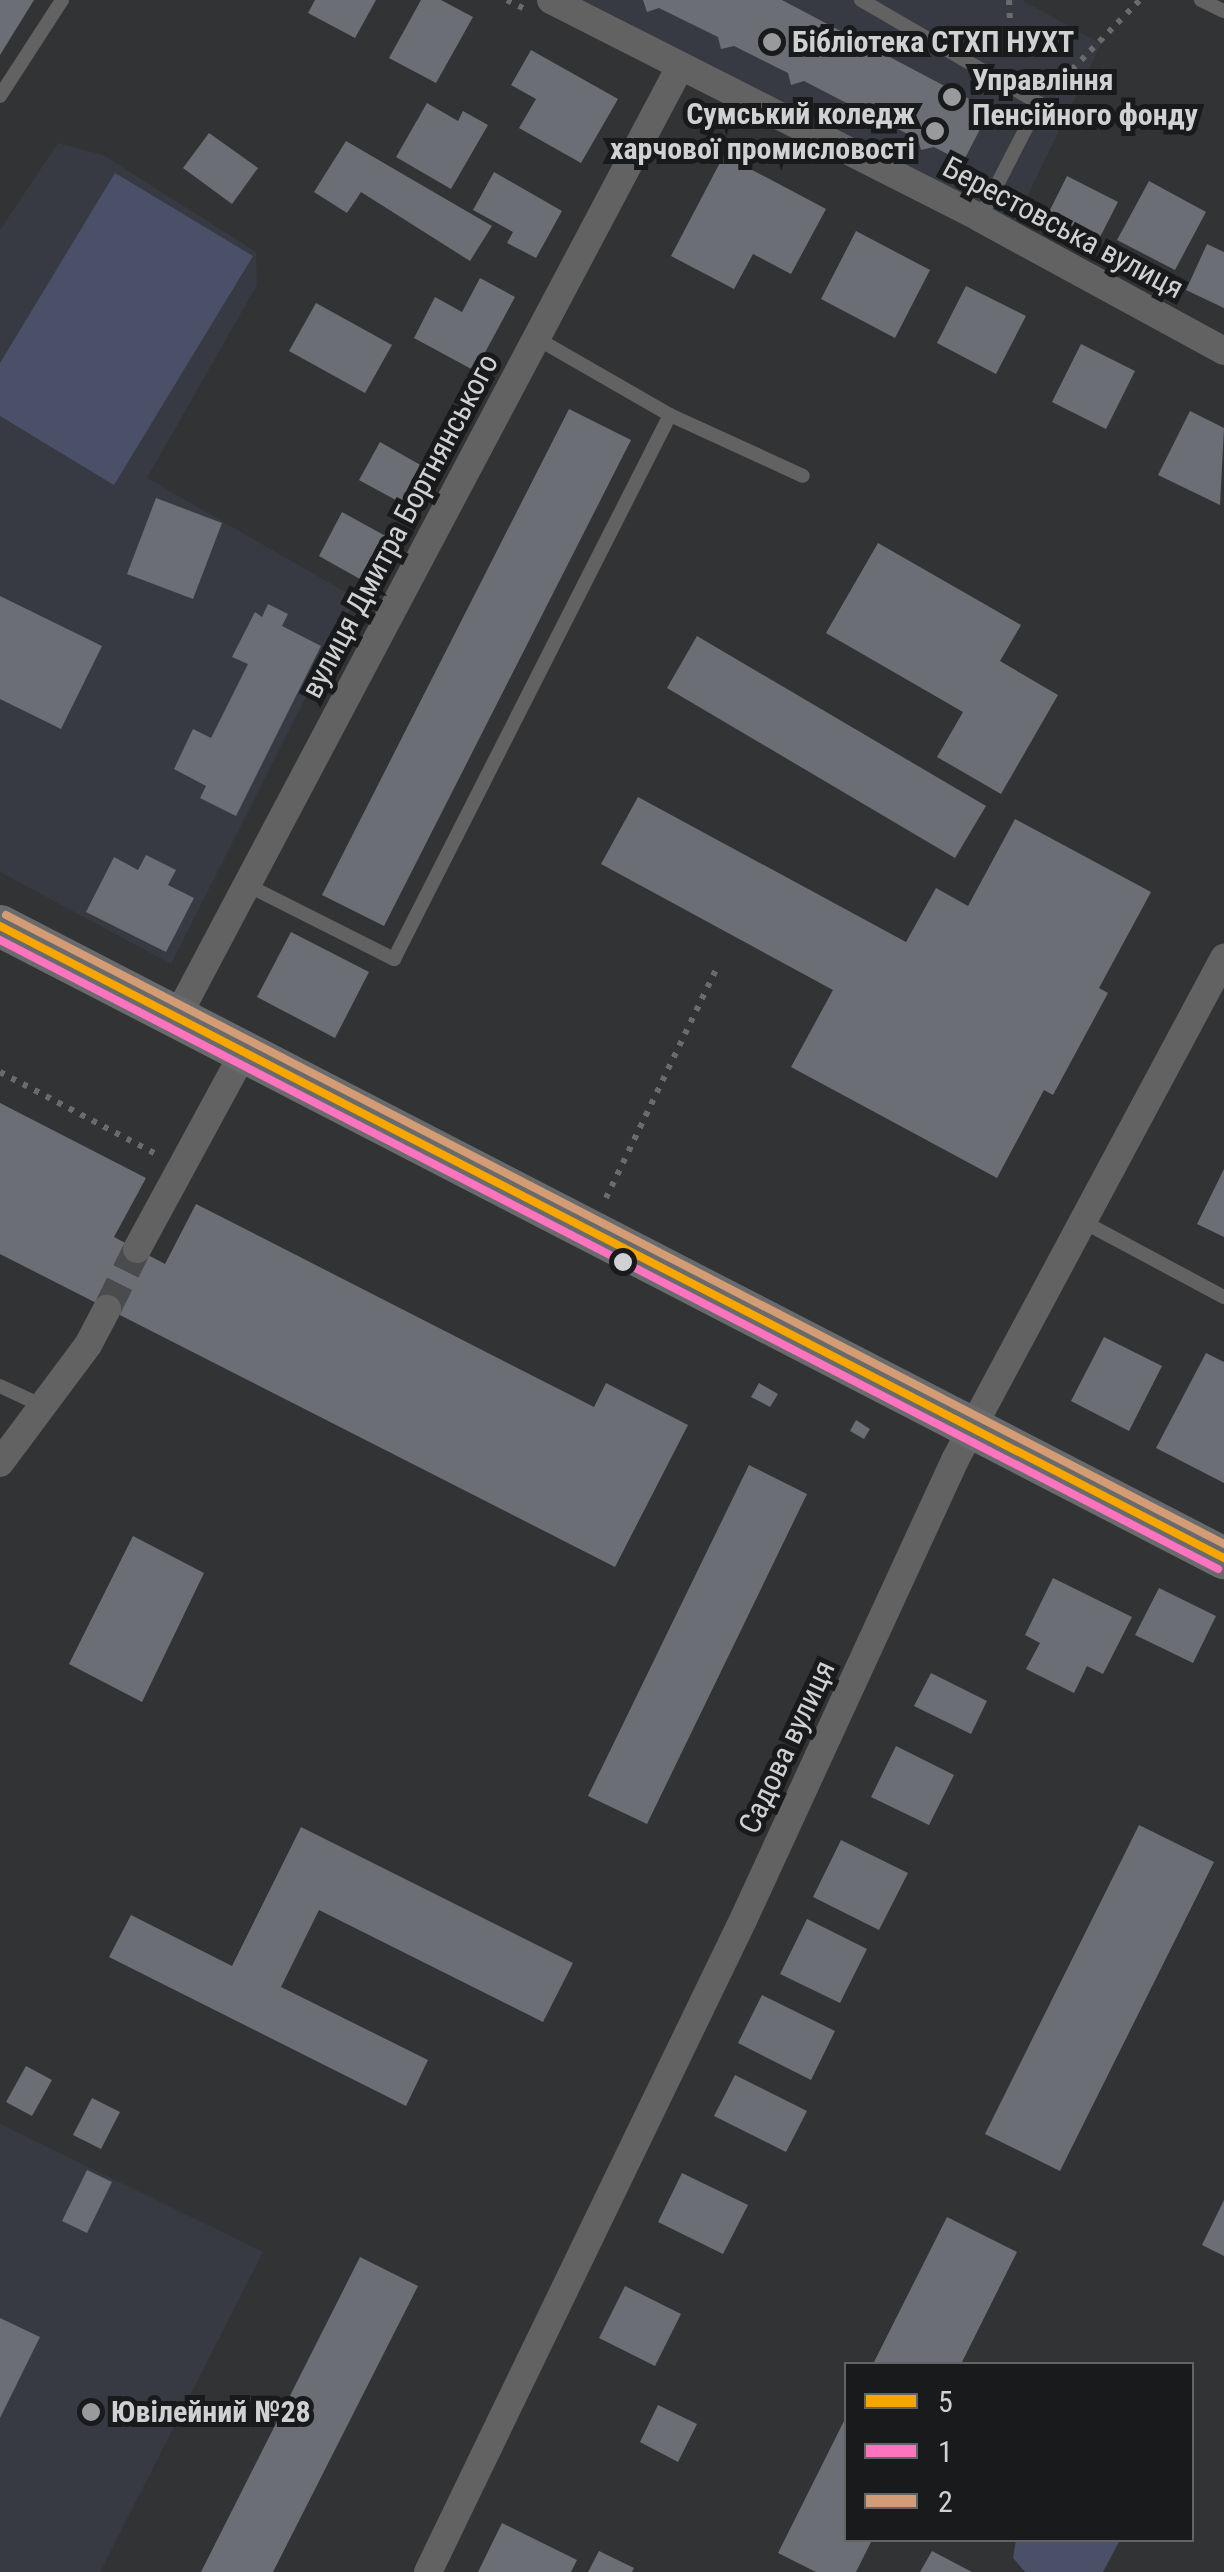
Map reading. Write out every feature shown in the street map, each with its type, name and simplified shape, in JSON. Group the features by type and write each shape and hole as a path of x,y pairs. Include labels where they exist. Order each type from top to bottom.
{"main road":[{"path":"0,926 1224,1558"}],"street":[{"name":"Берестовська вулиця","path":"551,0 980,218 1224,351"},
{"name":"вулиця Дмитра Бортнянського","path":"178,1015 680,66"},
{"name":"Садова вулиця","path":"428,2572 744,1918 972,1427 1224,958"},
{"path":"138,1250 179,1166 245,1050"},
{"path":"0,1463 88,1345 107,1308"}],"lane":[{"path":"0,96 62,0"},
{"path":"860,0 1039,103 980,218"},
{"path":"1202,0 1224,10"},
{"path":"536,338 670,415 803,476"},
{"path":"247,885 394,959 670,415"},
{"path":"1082,1221 1224,1297"},
{"path":"0,1386 42,1406"}],"path":[{"path":"1009,0 1013,88"},
{"path":"1039,103 1140,0"},
{"path":"606,1199 716,967"},
{"path":"0,1072 179,1166"}],"shaded area":[{"name":"Сумський коледж харчової промисловості","path":"553,0 1022,0 1101,44 1009,234"},
{"path":"58,143 103,155 256,252 257,285 147,478 356,598 171,964 0,872 0,230"},
{"path":"115,173 253,256 114,485 0,416 0,363"},
{"name":"Ювілейний №28","path":"0,2124 263,2252 100,2572 0,2572"},
{"path":"1016,2542 1119,2542 1103,2572 1025,2572 1013,2558"}],"building":[{"path":"0,0 34,0 0,55"},
{"path":"315,0 376,0 355,38 308,13"},
{"path":"421,0 441,0 473,17 436,83 389,58"},
{"path":"643,0 782,0 990,110 963,162 934,147 921,150 918,139 872,116 859,119 856,108 804,81 791,85 788,73 734,46 721,49 718,37 659,8 647,12"},
{"path":"531,50 618,99 581,163 519,128 536,99 511,85"},
{"path":"427,103 458,121 463,111 488,125 451,189 396,157"},
{"path":"209,133 258,168 232,204 183,168"},
{"path":"346,141 492,226 470,261 361,192 347,213 314,192"},
{"path":"724,155 826,209 791,274 753,254 734,289 671,256"},
{"path":"494,172 562,211 536,258 507,243 513,232 473,210"},
{"path":"1067,176 1118,202 1099,239 1048,214"},
{"path":"1149,181 1206,212 1175,270 1117,240"},
{"path":"856,231 930,270 895,338 821,299"},
{"path":"1207,244 1224,252 1224,308 1186,290"},
{"path":"480,278 515,297 475,371 414,338 435,297 462,312"},
{"path":"966,286 1026,316 996,374 937,343"},
{"path":"316,303 392,345 365,393 289,351"},
{"path":"1081,344 1135,371 1106,429 1052,402"},
{"path":"569,409 631,440 384,926 322,895"},
{"path":"1190,411 1224,428 1220,505 1158,475"},
{"path":"380,442 424,467 403,504 359,480"},
{"path":"156,498 222,523 193,599 127,574"},
{"path":"342,512 391,539 367,583 319,556"},
{"path":"878,543 1021,625 1000,661 1058,695 1001,794 937,757 963,712 826,633"},
{"path":"0,596 102,646 61,729 0,699"},
{"path":"268,604 288,614 282,626 321,646 236,816 200,798 206,786 174,769 193,729 211,738 248,664 232,657 255,612 262,617"},
{"path":"697,636 986,806 955,858 667,688"},
{"path":"638,797 906,942 936,888 968,906 1015,819 1151,892 1099,988 1108,993 1053,1095 1044,1090 997,1178 791,1067 833,990 601,864"},
{"path":"146,855 176,870 168,885 194,898 166,952 86,912 114,857 138,870"},
{"path":"291,932 369,972 335,1038 257,997"},
{"path":"0,1103 146,1178 114,1237 165,1264 196,1204 594,1407 606,1383 688,1425 615,1567 0,1254"},
{"path":"1224,1169 1224,1237 1197,1224"},
{"path":"1104,1337 1162,1366 1129,1431 1071,1401"},
{"path":"1206,1353 1224,1362 1224,1483 1156,1448"},
{"path":"759,1383 778,1394 770,1407 751,1397"},
{"path":"856,1420 870,1429 864,1439 850,1431"},
{"path":"749,1465 807,1494 647,1824 588,1796"},
{"path":"133,1536 204,1573 142,1702 69,1664"},
{"path":"1053,1578 1132,1617 1103,1674 1087,1666 1074,1693 1026,1669 1040,1643 1025,1635"},
{"path":"1159,1588 1216,1616 1193,1663 1135,1635"},
{"path":"931,1673 987,1701 971,1734 914,1706"},
{"path":"896,1746 954,1775 929,1825 871,1797"},
{"path":"1139,1825 1214,1862 1060,2171 985,2134"},
{"path":"301,1827 573,1963 543,2022 319,1910 281,1987 428,2060 406,2106 109,1957 131,1915 232,1966"},
{"path":"841,1840 908,1873 879,1930 813,1897"},
{"path":"807,1919 867,1949 840,2003 780,1974"},
{"path":"762,1995 835,2031 811,2080 738,2043"},
{"path":"26,2066 52,2080 32,2116 6,2102"},
{"path":"735,2075 807,2111 786,2152 714,2116"},
{"path":"92,2098 120,2112 101,2149 73,2135"},
{"path":"87,2170 112,2182 87,2233 62,2221"},
{"path":"682,2173 748,2205 723,2254 658,2222"},
{"path":"1224,2200 1224,2256 1202,2245"},
{"path":"947,2217 1017,2252 962,2362 874,2362"},
{"path":"360,2257 418,2286 273,2572 201,2572"},
{"path":"625,2286 681,2314 655,2366 599,2338"},
{"path":"0,2318 40,2337 0,2418"},
{"path":"658,2405 697,2424 678,2462 640,2442"},
{"path":"844,2421 844,2542 871,2542 856,2572 816,2572 778,2553"},
{"path":"502,2523 577,2560 571,2572 478,2572"},
{"path":"599,2551 634,2568 632,2572 588,2572"},
{"path":"932,2551 972,2572 920,2572"}],"tunnel":[{"path":"107,1309 137,1249"}],"transit line":[{"name":"2","path":"6,915 1224,1544"},
{"name":"5","path":"0,926 1224,1558"},
{"name":"1","path":"0,940 1218,1569"}],"place":[{"name":"Бібліотека СТХП НУХТ","path":"772,42"},
{"name":"Управління Пенсійного фонду","path":"952,97"},
{"name":"Сумський коледж харчової промисловості","path":"935,131"},
{"name":"Ювілейний №28","path":"91,2412"}]}
